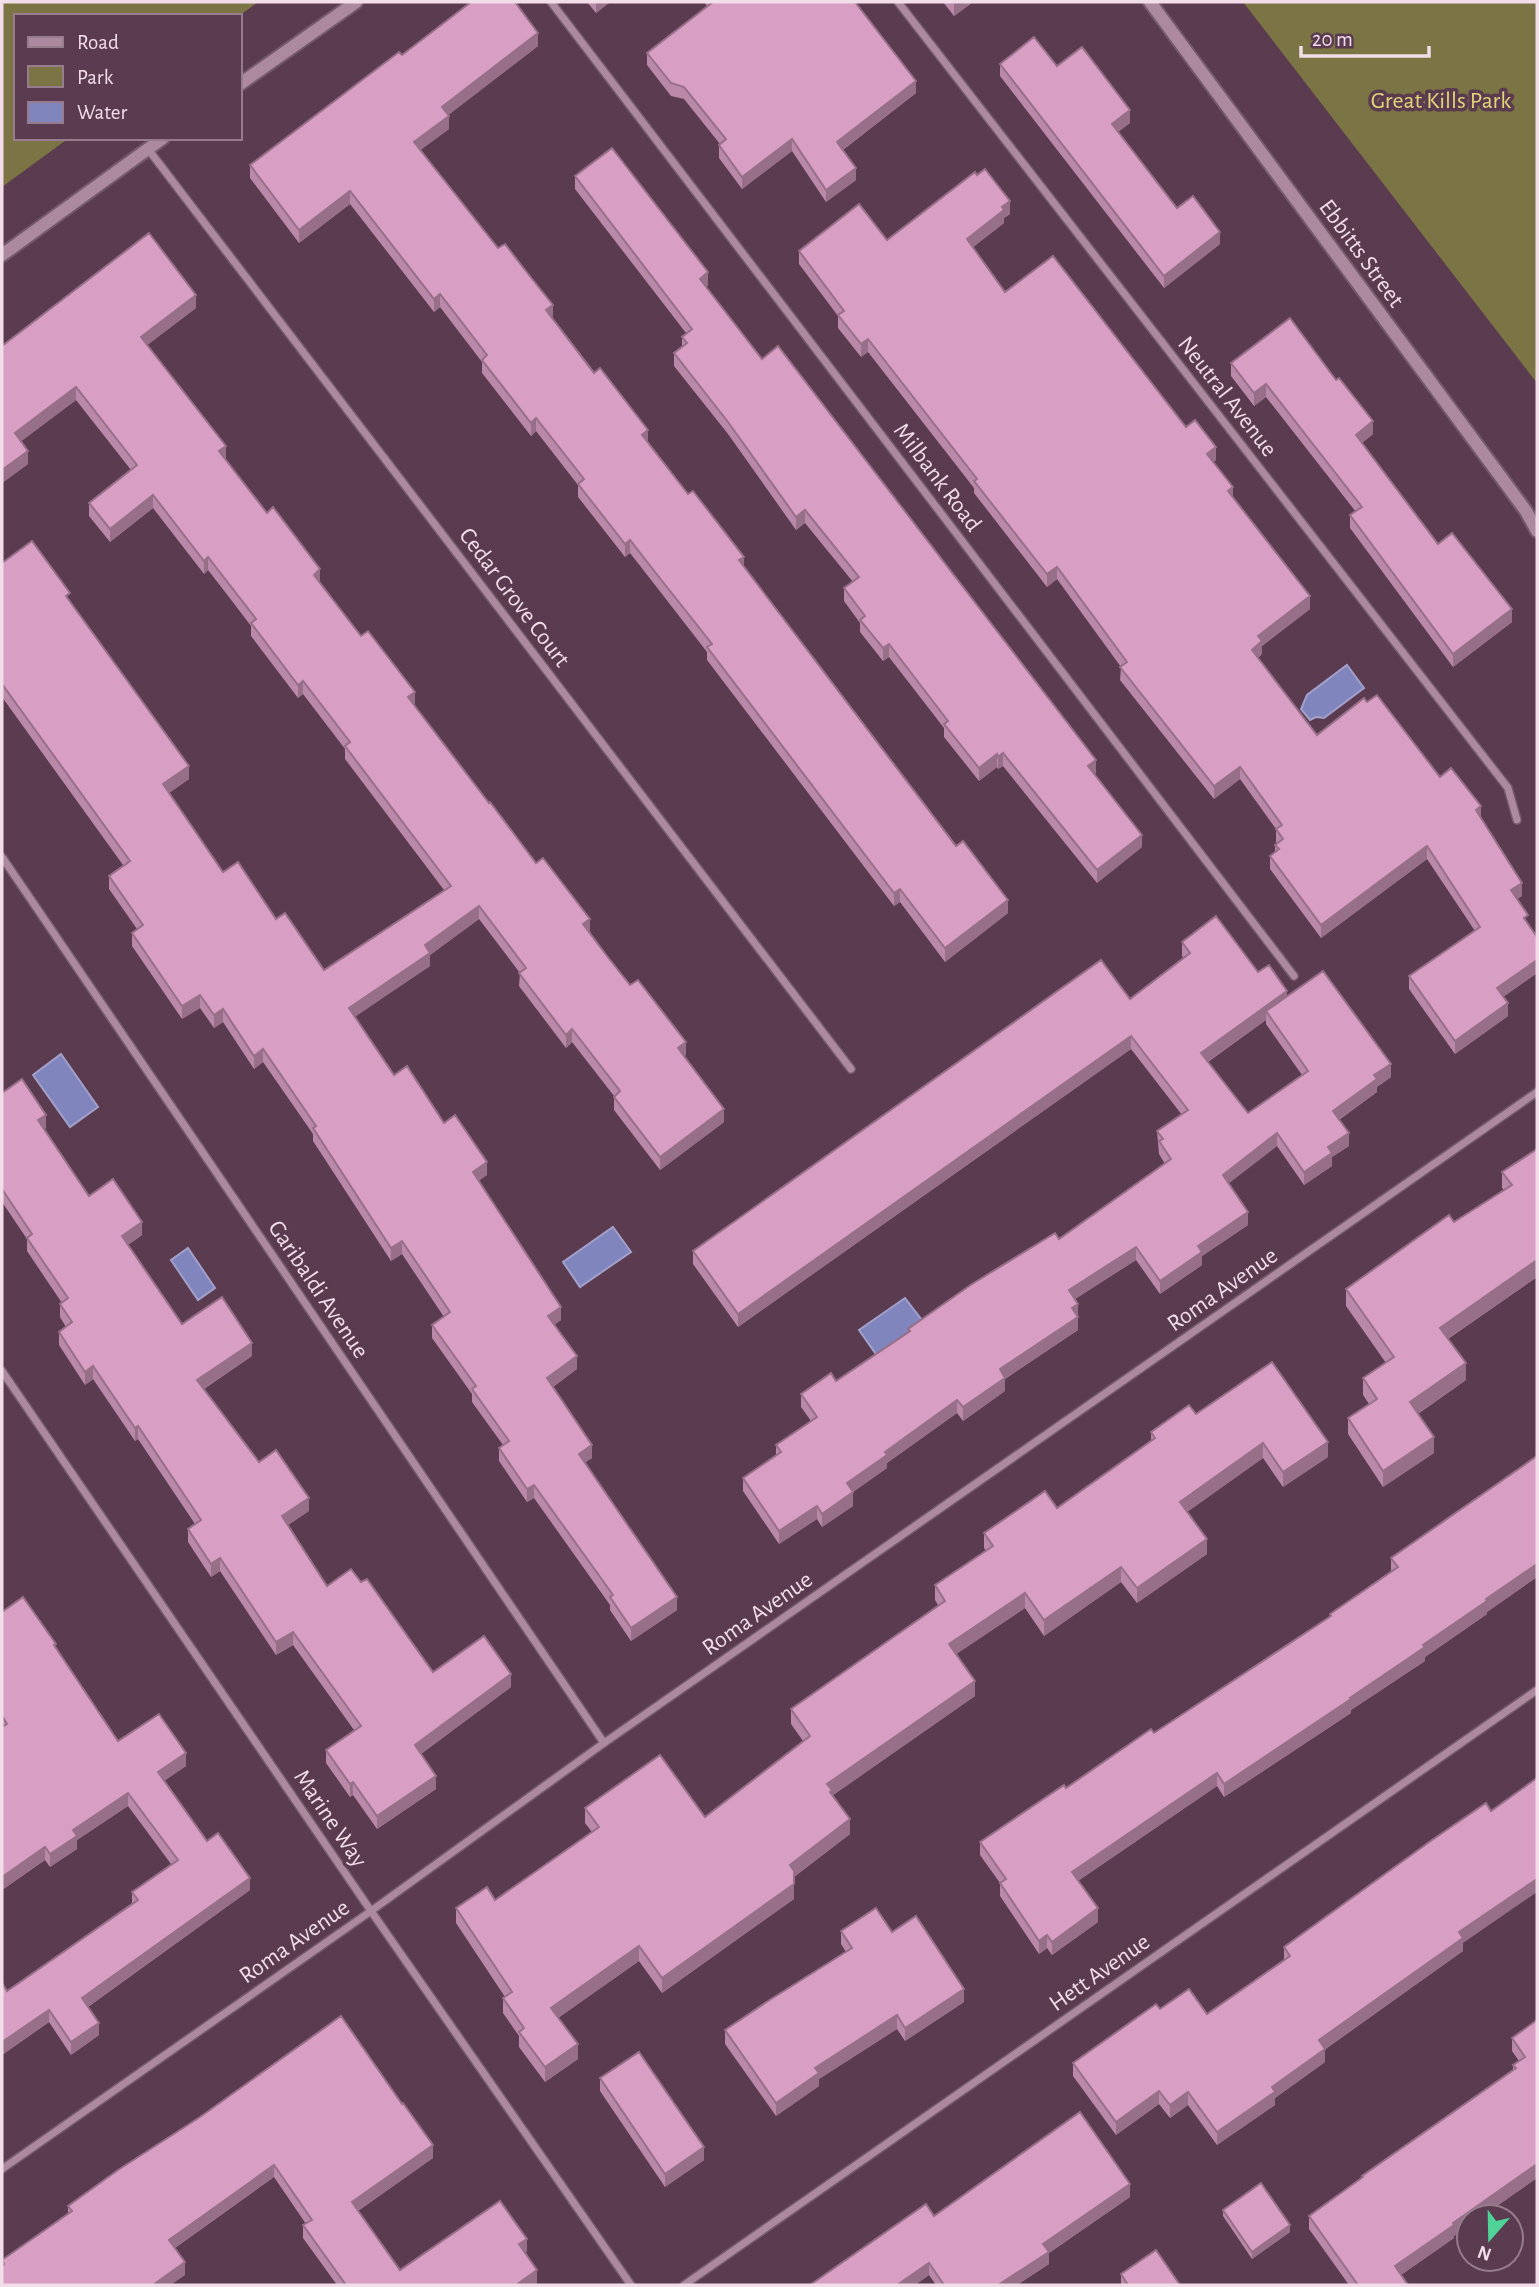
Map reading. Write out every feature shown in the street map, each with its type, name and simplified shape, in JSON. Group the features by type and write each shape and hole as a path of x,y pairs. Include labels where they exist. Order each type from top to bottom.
{"street":[{"path":"242,83 356,2"},
{"name":"Milbank Road","path":"551,2 1294,976"},
{"name":"Neutral Avenue","path":"898,2 1508,788 1517,820"},
{"name":"Ebbitts Street","path":"1150,2 1526,511 1537,531"},
{"path":"2,255 160,140"},
{"name":"Cedar Grove Court","path":"148,149 851,1069"},
{"name":"Garibaldi Avenue","path":"2,857 604,1743"},
{"name":"Roma Avenue","path":"2,2169 371,1911 604,1743 1537,1093"},
{"name":"Marine Way","path":"2,1371 371,1911 631,2285"},
{"name":"Hett Avenue","path":"684,2285 1537,1690"}],"green space":[{"path":"2,2 258,2 242,14 14,14 14,140 66,140 2,187"},
{"name":"Great Kills Park","path":"1243,2 1537,2 1537,383"}],"water":[{"path":"1347,665 1364,688 1324,718 1316,717 1310,720 1301,709 1307,695"},
{"path":"61,1054 98,1107 70,1127 33,1075"},
{"path":"613,1227 631,1252 580,1287 563,1262"},
{"path":"188,1248 215,1288 198,1300 171,1260"},
{"path":"905,1298 925,1324 878,1357 859,1330"}],"building":[{"path":"471,2 515,2 538,33 442,107 449,116 414,142 498,248 505,244 553,305 546,310 594,373 600,368 648,430 642,435 688,494 693,491 744,557 739,560 956,846 963,841 1008,900 945,948 900,889 894,893 707,647 712,644 630,540 625,544 578,484 584,479 536,418 531,423 482,360 487,355 440,294 434,299 350,191 299,230 250,165 399,52 402,55"},
{"path":"713,2 855,2 916,81 837,142 856,168 826,190 792,139 742,177 719,145 726,139 684,87 671,83 647,53"},
{"path":"1034,37 1057,66 1082,47 1130,110 1112,124 1177,208 1193,196 1220,232 1164,276 1000,64"},
{"path":"612,148 708,272 700,279 762,359 778,346 1096,760 1088,766 1142,835 1097,870 1003,753 998,757 997,754 979,768 944,724 948,721 889,644 883,648 860,620 865,616 844,588 859,577 805,510 796,517 728,422 674,353 687,343 682,337 692,329 575,176"},
{"path":"985,169 1010,201 1002,207 1004,210 967,239 1005,292 1053,256 1186,427 1195,420 1216,447 1207,454 1233,487 1228,491 1310,596 1258,636 1262,641 1252,650 1317,735 1364,698 1367,702 1377,695 1440,777 1451,768 1481,806 1476,810 1522,883 1511,890 1528,915 1524,918 1537,937 1537,960 1497,988 1508,1003 1455,1041 1409,976 1480,927 1427,846 1321,925 1270,856 1279,849 1275,845 1283,839 1276,829 1282,825 1240,767 1214,786 1120,667 1127,662 1057,567 1047,574 868,339 861,344 838,315 844,311 799,251 859,204 887,240 975,172 977,175"},
{"path":"149,233 196,295 141,337 226,446 219,451 267,513 273,507 320,569 314,575 361,636 368,631 415,692 408,697 489,803 536,863 543,858 590,919 583,924 607,956 630,985 638,980 686,1042 678,1048 724,1109 660,1157 614,1097 620,1091 572,1029 566,1035 519,973 526,968 479,906 425,945 430,953 349,1008 394,1075 407,1066 444,1123 455,1115 487,1162 473,1172 561,1307 548,1316 577,1356 547,1378 592,1445 579,1454 677,1597 631,1628 610,1597 613,1595 534,1485 527,1489 499,1448 509,1441 472,1389 476,1386 432,1325 450,1312 402,1241 391,1248 313,1128 316,1126 263,1049 254,1056 223,1009 214,1015 200,995 182,1006 132,933 143,925 109,876 130,861 2,684 2,563 32,541 70,593 66,596 189,766 163,784 223,872 238,862 276,919 285,913 324,970 451,886 345,746 350,742 303,681 298,685 251,623 256,619 208,557 204,561 153,495 110,529 89,503 137,465 76,387 15,433 28,451 2,470 2,346"},
{"path":"1290,318 1336,380 1339,378 1373,421 1356,435 1438,544 1452,533 1512,609 1453,654 1350,515 1362,507 1266,384 1254,393 1231,363"},
{"path":"1216,916 1258,972 1269,965 1287,991 1201,1053 1248,1113 1308,1071 1266,1011 1323,971 1391,1064 1374,1075 1377,1079 1333,1111 1349,1133 1328,1147 1332,1153 1304,1172 1277,1133 1223,1175 1248,1212 1198,1246 1202,1252 1160,1281 1136,1247 1069,1290 1078,1304 1072,1308 1078,1317 1000,1369 1005,1378 963,1407 957,1400 885,1452 887,1455 847,1483 853,1492 822,1514 817,1506 779,1531 743,1478 781,1452 776,1445 817,1417 801,1394 831,1373 836,1381 910,1331 908,1329 972,1284 1055,1233 1059,1239 1171,1159 1159,1141 1163,1139 1157,1131 1188,1110 1131,1036 738,1314 693,1251 1101,960 1130,999 1190,953 1182,942"},
{"path":"22,1079 46,1115 38,1120 89,1196 113,1179 142,1222 122,1236 182,1324 222,1297 252,1343 197,1380 259,1462 276,1450 309,1498 282,1516 327,1586 351,1569 361,1582 367,1579 433,1672 484,1636 511,1674 415,1745 436,1776 377,1816 326,1750 361,1726 293,1632 276,1642 220,1558 211,1564 188,1529 201,1520 138,1426 135,1428 93,1366 85,1372 59,1332 72,1322 60,1304 68,1298 27,1238 32,1234 2,1189 2,1093"},
{"path":"1537,1149 1537,1260 1440,1328 1466,1363 1410,1402 1434,1437 1383,1471 1348,1418 1377,1399 1363,1378 1394,1357 1346,1289 1449,1215 1454,1222 1512,1185 1502,1172"},
{"path":"1272,1362 1328,1442 1283,1472 1263,1443 1180,1502 1207,1539 1137,1588 1121,1567 1044,1620 1025,1593 949,1644 975,1681 827,1784 850,1819 790,1865 794,1871 794,1884 662,1978 639,1946 551,2008 578,2044 545,2067 519,2032 524,2028 503,1998 512,1992 456,1908 487,1887 495,1900 599,1827 585,1808 660,1755 705,1817 810,1736 791,1709 945,1601 935,1585 993,1546 984,1533 1045,1491 1057,1508 1155,1438 1151,1432 1189,1405 1196,1414"},
{"path":"1537,1456 1537,1564 1423,1645 1425,1647 1224,1784 1217,1773 1072,1872 1098,1908 1052,1942 1047,1935 1039,1941 1000,1883 1006,1879 980,1842 1064,1785 1066,1788 1151,1729 1154,1733 1331,1616 1330,1614 1398,1567 1391,1558"},
{"path":"23,1597 118,1741 159,1714 186,1753 158,1772 207,1841 218,1833 250,1878 82,1998 99,2023 71,2042 49,2010 2,2042 2,1983 7,1991 138,1900 132,1892 178,1860 128,1793 73,1830 77,1836 50,1854 45,1847 2,1877 2,1727 7,1724 2,1716 2,1612"},
{"path":"1537,1778 1537,1879 1459,1932 1463,1938 1319,2040 1325,2049 1272,2087 1275,2092 1217,2132 1188,2092 1170,2105 1159,2091 1116,2122 1073,2063 1156,2004 1160,2009 1189,1989 1207,2014 1290,1956 1284,1947 1432,1840 1486,1803 1491,1811"},
{"path":"876,1908 892,1932 916,1916 964,1989 905,2028 897,2015 815,2068 819,2073 776,2103 725,2030 852,1948 841,1931"},
{"path":"341,2016 433,2145 352,2202 400,2270 500,2201 527,2239 519,2244 537,2270 516,2285 346,2285 303,2225 312,2220 274,2165 169,2240 185,2262 153,2285 2,2285 2,2260 72,2211 68,2206 200,2117"},
{"path":"1537,2020 1537,2164 1481,2203 1455,2203 1454,2225 1395,2266 1408,2285 1358,2285 1309,2216 1516,2068 1513,2065 1525,2057 1512,2038"},
{"path":"639,2052 704,2147 665,2174 600,2078"},
{"path":"1080,2112 1130,2184 1043,2244 1049,2252 998,2285 944,2285 929,2263 897,2285 810,2285 926,2204 934,2216"},
{"path":"1261,2183 1290,2225 1252,2252 1223,2210"},
{"path":"1156,2250 1180,2285 1128,2285 1121,2274"}]}
